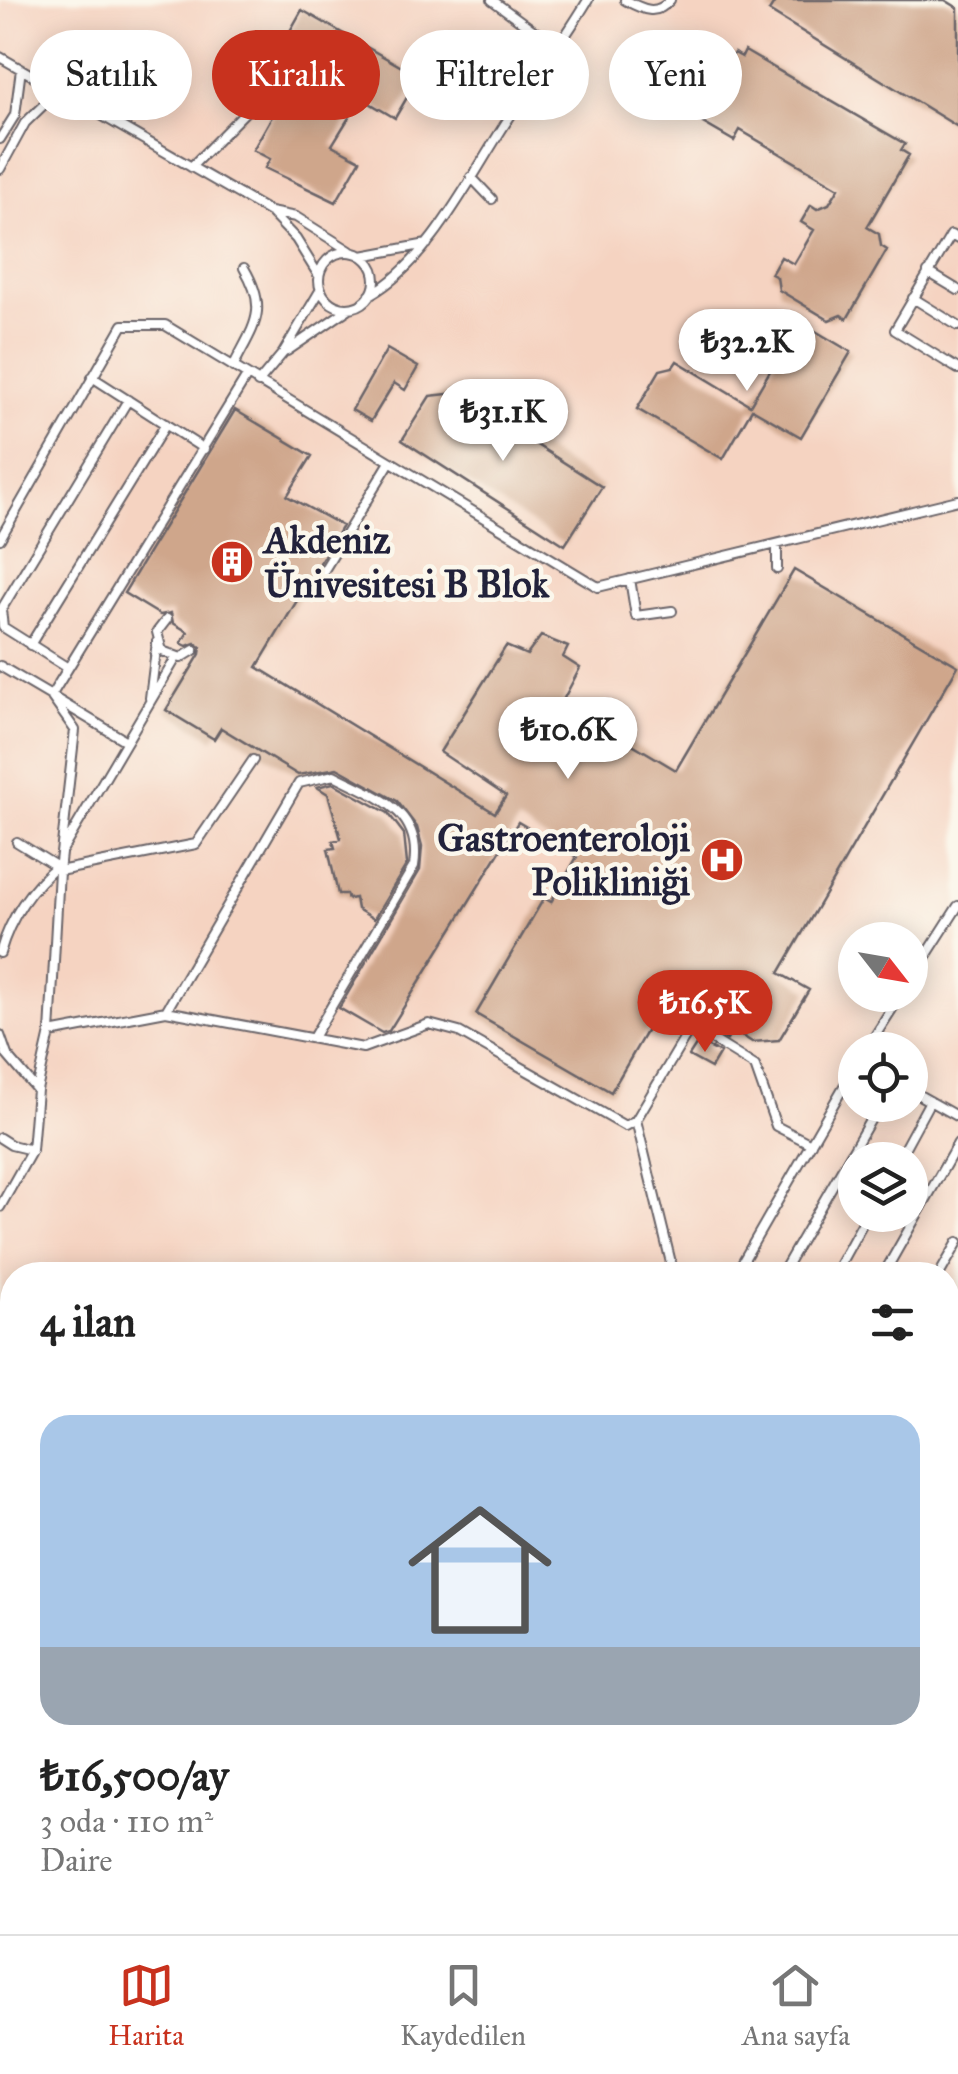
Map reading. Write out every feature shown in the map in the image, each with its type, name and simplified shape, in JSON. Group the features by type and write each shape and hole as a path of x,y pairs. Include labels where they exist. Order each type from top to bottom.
{"lane":[{"path":"492,0 533,30"},
{"path":"570,30 588,0"},
{"path":"625,0 646,11 662,8 670,0"},
{"path":"646,11 648,0"},
{"path":"0,57 30,74"},
{"path":"0,138 14,115 21,69"},
{"path":"0,169 30,119"},
{"path":"111,120 270,212 296,240 319,276 321,289 337,306 352,307"},
{"path":"191,166 237,120"},
{"path":"283,353 385,286 426,244 510,120"},
{"path":"471,177 492,199"},
{"path":"270,212 296,217 362,256 373,269 374,287 370,295"},
{"path":"954,237 928,272 895,330 958,370"},
{"path":"362,256 426,244"},
{"path":"319,276 334,255 351,252"},
{"path":"233,367 259,306 255,287 244,268"},
{"path":"928,272 958,290"},
{"path":"258,383 283,353 321,289"},
{"path":"913,298 958,326"},
{"path":"0,539 123,325 164,325 598,587 958,500"},
{"path":"51,696 247,376"},
{"path":"92,378 204,449"},
{"path":"68,668 3,627 0,610 128,400"},
{"path":"30,645 166,424"},
{"path":"318,580 390,462"},
{"path":"777,545 777,569"},
{"path":"630,579 636,616 672,611"},
{"path":"149,702 157,639 160,626 167,619"},
{"path":"157,639 162,651 176,658 194,650"},
{"path":"61,853 176,658"},
{"path":"0,666 126,741"},
{"path":"0,1208 32,1150 36,1090 50,1033 58,867 75,730 51,696"},
{"path":"0,954 7,929 39,880 58,867 196,844 253,760"},
{"path":"166,1010 298,783 334,774 398,808 408,821 416,855 414,866 314,1036"},
{"path":"17,842 58,867"},
{"path":"928,953 958,906"},
{"path":"50,1033 166,1010 363,1048 428,1024 459,1032 625,1126 636,1120 686,1034 705,1035 755,1066 776,1126 810,1144"},
{"path":"0,1035 7,1056 36,1090"},
{"path":"742,1262 838,1097"},
{"path":"908,1142 930,1100 958,1117"},
{"path":"636,1120 671,1262"},
{"path":"789,1262 870,1122"},
{"path":"0,1138 32,1150"},
{"path":"890,1262 958,1143"},
{"path":"841,1262 858,1232"}],"shaded area":[{"path":"0,0 958,0 958,1262 0,1262"}],"building":[{"path":"776,0 945,0 958,8 958,127 769,11"},
{"path":"302,10 337,30 291,30"},
{"path":"745,51 905,144 901,150 909,155 867,227 879,234 881,246 887,250 847,319 841,315 829,320 779,290 777,277 771,274 781,257 794,264 814,230 801,222 811,205 817,209 829,204 839,188 740,130 734,141 703,123 742,120"},
{"path":"380,55 400,66 400,109 395,118 380,109"},
{"path":"270,120 347,120 332,145 360,160 336,202 265,168 270,159 253,150"},
{"path":"812,329 851,352 801,437 752,409 723,459 637,409 660,370 673,367 677,361 750,405 794,330 800,333"},
{"path":"387,349 418,367 405,390 394,383 371,421 352,410"},
{"path":"456,393 602,487 565,545 402,440 430,396"},
{"path":"235,410 312,456 287,496 342,526 257,667 495,813 506,796 440,752 506,646 527,655 541,636 568,647 563,657 580,668 562,702 676,770 794,570 958,666 779,973 809,990 779,1040 752,1042 733,1030 727,1040 706,1028 712,1018 669,992 611,1092 476,1014 544,898 551,902 577,857 518,822 389,1031 382,1033 339,1008 420,870 422,846 417,827 397,801 337,768 298,775 221,728 214,739 166,710 201,647 181,643 188,632 173,623 171,613 160,615 124,593"},
{"path":"333,783 388,813 404,834 407,864 374,919 357,909 355,898 338,894 328,849 335,848 333,841 341,839 328,794 317,787"},
{"path":"698,1042 720,1053 711,1068 689,1056"}],"place":[{"name":"Akdeniz Ünivesitesi B Blok","path":"232,562"},
{"name":"Gastroenteroloji Polikliniği","path":"722,860"}]}
